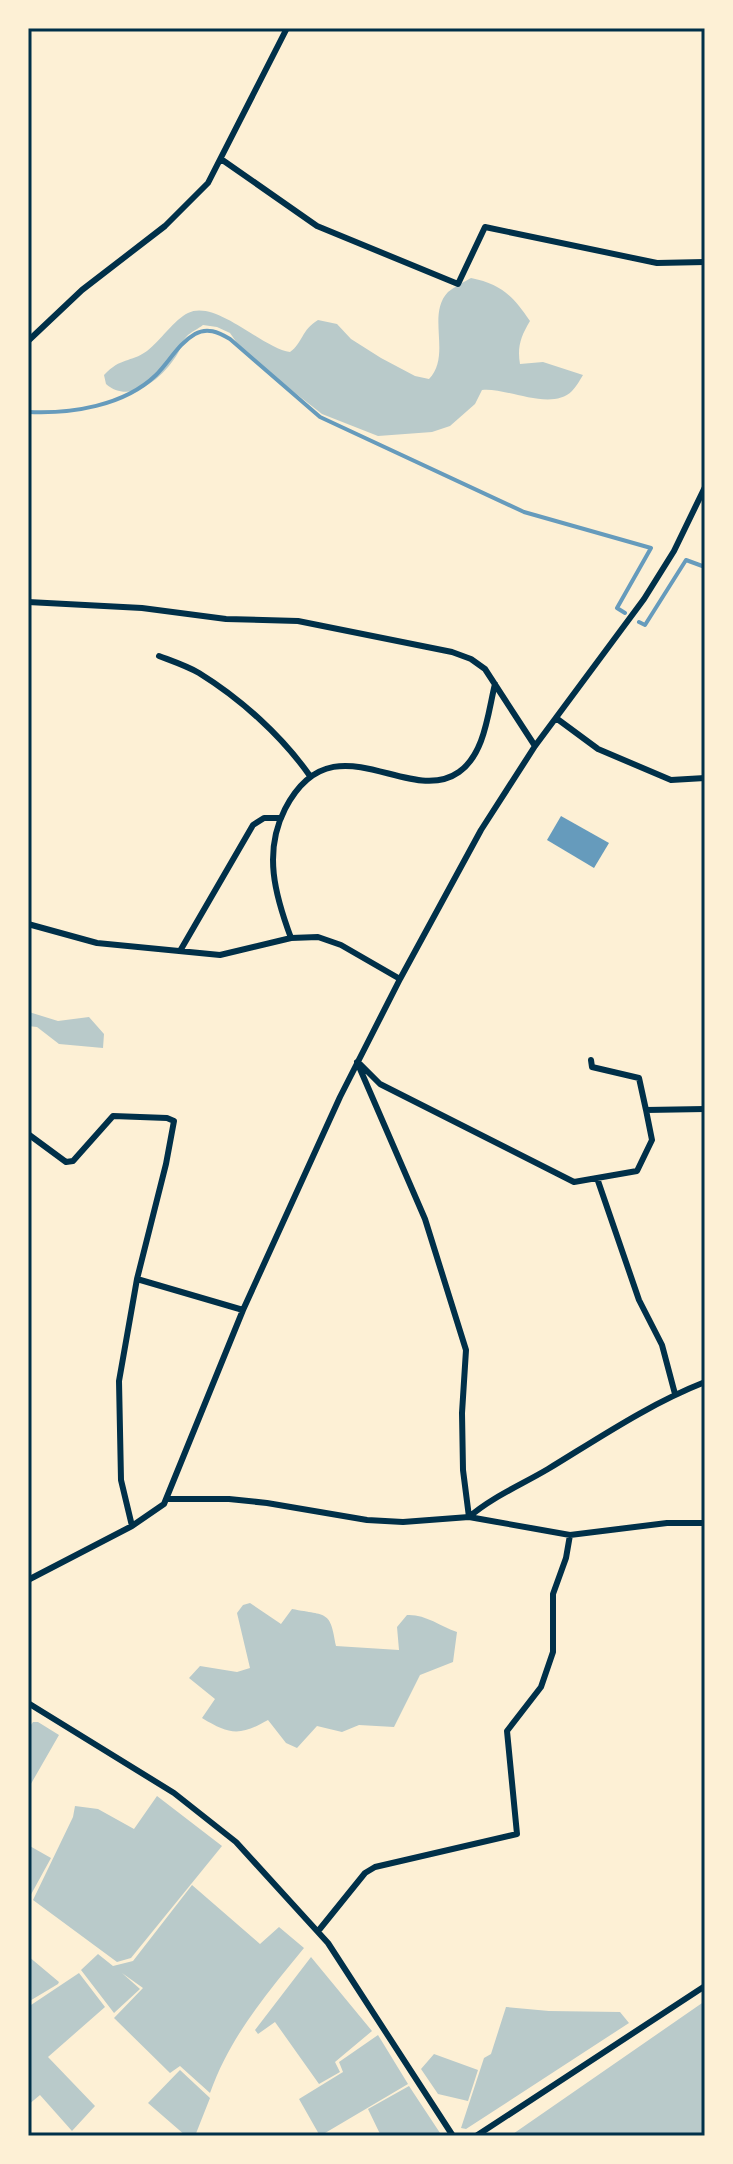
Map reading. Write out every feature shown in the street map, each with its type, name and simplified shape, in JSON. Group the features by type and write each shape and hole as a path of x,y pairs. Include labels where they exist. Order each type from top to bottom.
{"street":[{"path":"28,341 82,290 165,226 208,183 287,28"},
{"path":"221,159 317,226 458,284 485,227 657,263 705,262"},
{"path":"28,1580 132,1526 167,1499 243,1310 357,1062 400,979 481,830 535,746 644,599 674,551 705,487"},
{"path":"28,602 142,608 226,619 298,621 452,652 478,664 495,684 535,746"},
{"path":"159,656 196,671 226,692 295,755 310,776"},
{"path":"291,938 279,906 273,875 273,844 281,818 294,793 310,776 326,768 344,766 421,779 452,777 472,761 480,745 495,684"},
{"path":"556,718 598,749 671,780 705,778"},
{"path":"180,951 253,825 264,818 281,818"},
{"path":"28,924 97,943 220,955 291,938 318,937 341,945 400,979"},
{"path":"357,1062 380,1084 574,1182 637,1171 652,1140 639,1078 592,1067 591,1060"},
{"path":"357,1062 425,1219 466,1350 463,1470 469,1517"},
{"path":"646,1110 705,1109"},
{"path":"28,1134 66,1162 73,1161 113,1116 167,1118 174,1121 137,1279 119,1381 121,1480 132,1526"},
{"path":"597,1178 639,1300 662,1345 675,1394"},
{"path":"137,1279 243,1310"},
{"path":"469,1517 485,1503 516,1488 675,1394 705,1382"},
{"path":"167,1499 229,1499 367,1520 403,1522 469,1517 570,1535 667,1523 705,1523"},
{"path":"319,1930 352,1887 375,1867 517,1834 507,1731 541,1687 553,1652 553,1594 566,1558 570,1535"},
{"path":"28,1703 196,1809 236,1842 319,1930 453,2136"},
{"path":"476,2136 705,1986"}],"shaded area":[{"path":"471,278 505,292 530,321 520,342 520,364 543,362 583,375 572,391 563,397 541,399 482,390 475,404 450,426 432,432 378,436 322,414 244,353 230,333 203,325 187,336 172,362 146,386 126,392 106,384 104,375 110,369 147,351 183,316 199,310 225,318 279,349 290,352 318,320 337,324 351,339 381,358 415,376 429,379 439,359 438,323 442,301 448,292"},
{"path":"28,1008 29,1012 58,1021 89,1017 104,1034 103,1048 59,1044 37,1027 28,1026"},
{"path":"250,1603 281,1624 292,1609 320,1614 332,1626 336,1646 399,1650 397,1627 407,1615 420,1616 457,1632 453,1662 420,1675 394,1727 359,1725 342,1732 317,1726 297,1748 286,1743 268,1720 242,1731 220,1728 202,1718 215,1699 189,1678 200,1666 237,1672 250,1668 237,1613 243,1605"},
{"path":"33,1722 59,1735 28,1789 28,1729"},
{"path":"157,1796 222,1846 131,1958 117,1962 33,1900 73,1817 75,1806 98,1809 134,1829"},
{"path":"28,1845 51,1858 28,1900"},
{"path":"192,1885 260,1944 279,1927 304,1948 239,2034 210,2093 180,2066 170,2073 114,2018 143,1988 122,1973 140,1989 114,2013 81,1970 98,1954 113,1966 133,1961"},
{"path":"28,1956 59,1982 28,2002"},
{"path":"311,1957 372,2031 335,2062 340,2072 319,2084 275,2022 258,2034 255,2030"},
{"path":"79,1973 105,2007 48,2057 95,2106 72,2131 40,2095 28,2105 28,2007"},
{"path":"705,2001 705,2126 701,2136 510,2136"},
{"path":"506,2007 620,2012 629,2023 466,2129 461,2128 484,2058 491,2054"},
{"path":"378,2035 408,2084 320,2136 299,2099 343,2072 339,2062"},
{"path":"434,2054 478,2070 468,2101 438,2094 421,2069"},
{"path":"180,2070 210,2098 195,2136 186,2136 148,2103"},
{"path":"409,2086 442,2136 381,2136 368,2109"}],"water":[{"path":"561,816 609,843 594,868 547,840"}],"waterway":[{"path":"28,412 79,409 113,401 143,386 195,334 217,332 230,339 320,417 524,512 651,548 617,608 625,613"},
{"path":"639,622 645,625 686,560 705,567"}]}
